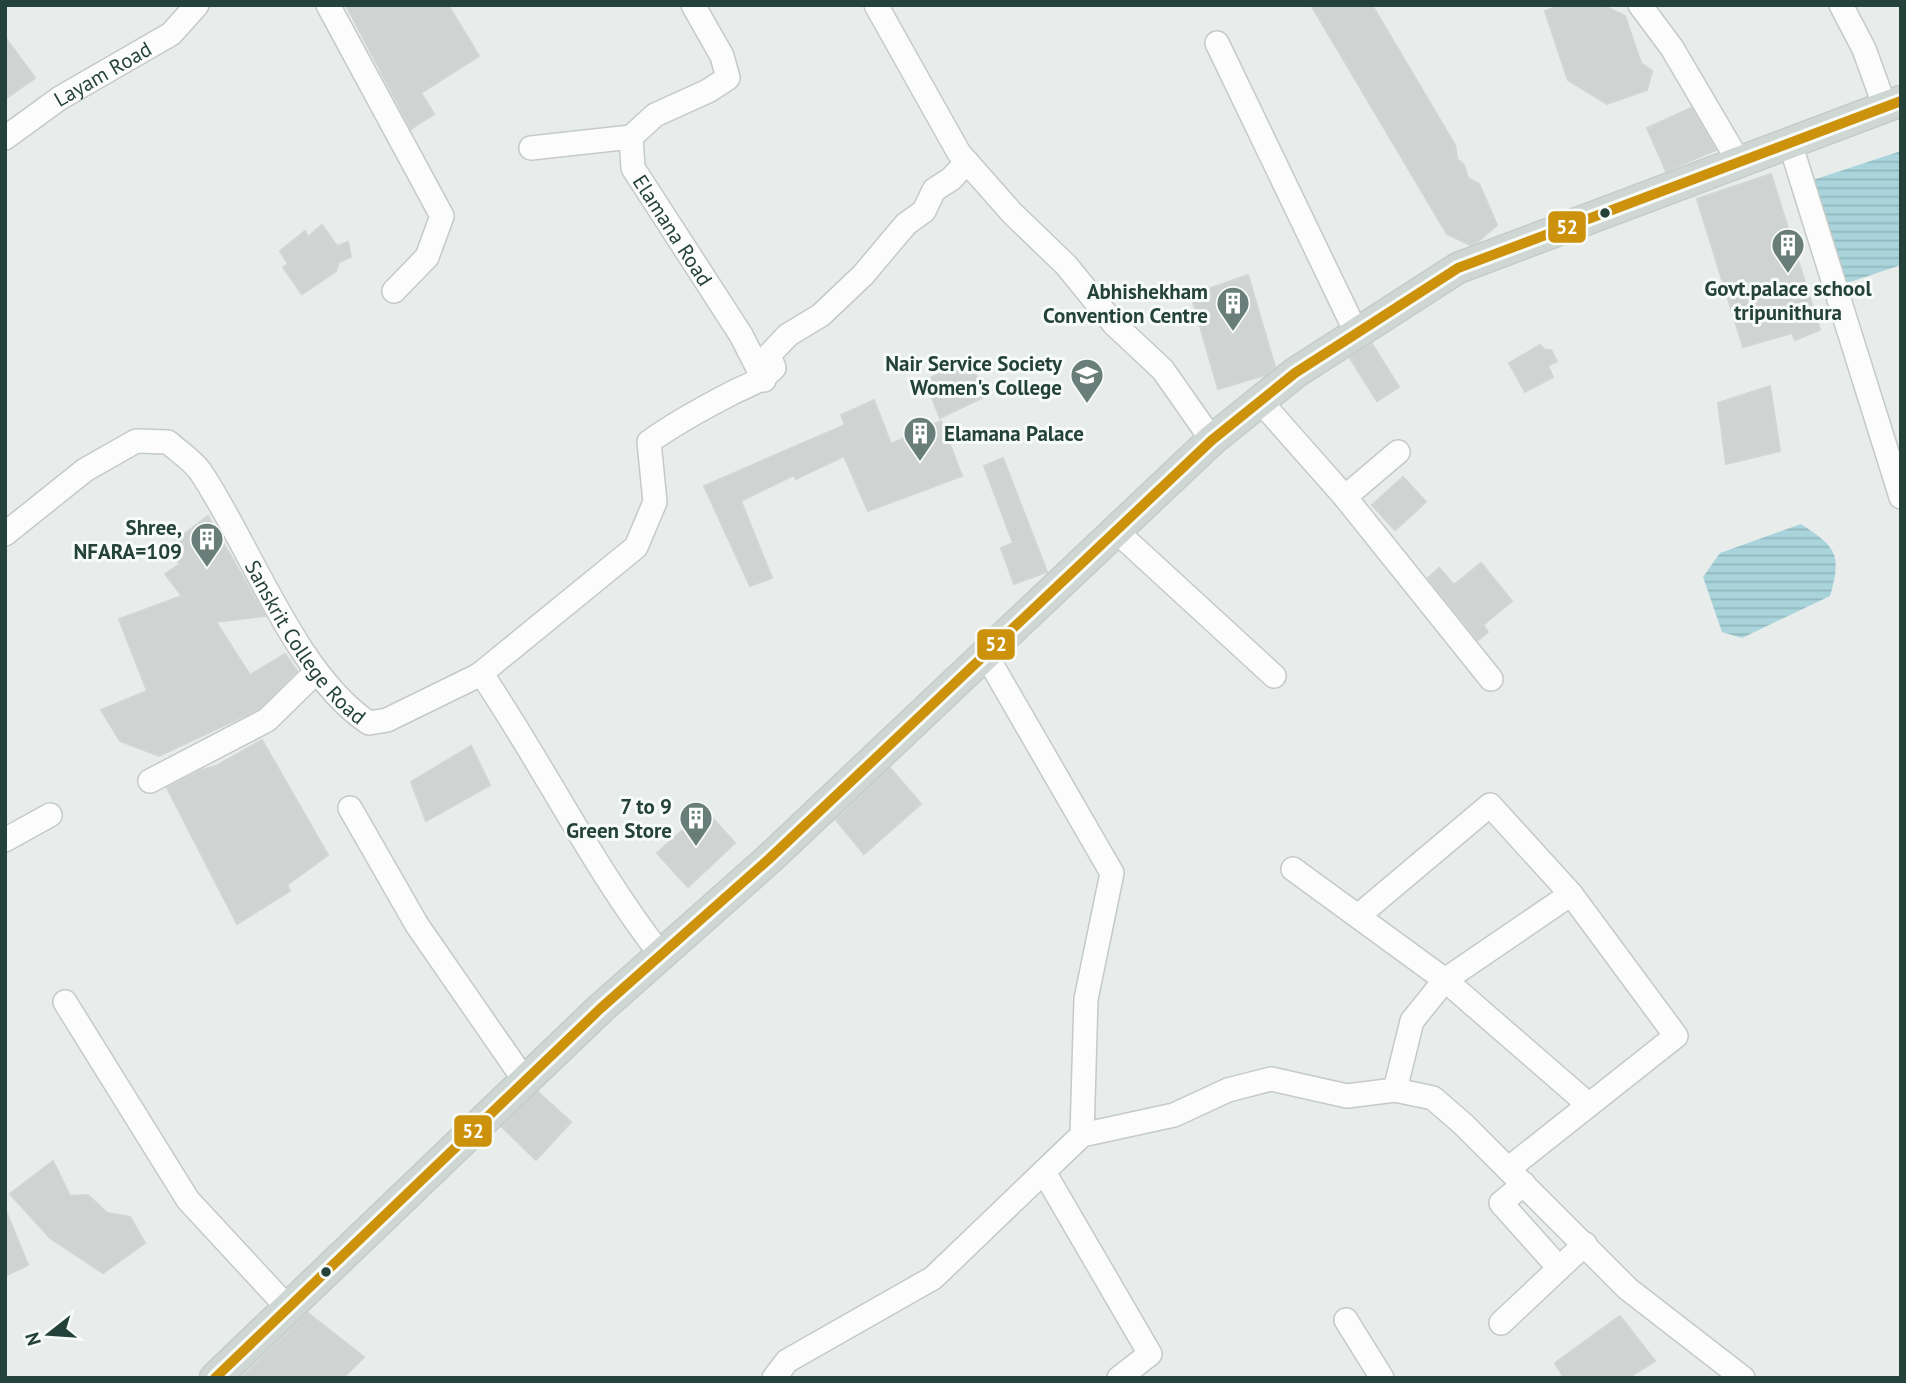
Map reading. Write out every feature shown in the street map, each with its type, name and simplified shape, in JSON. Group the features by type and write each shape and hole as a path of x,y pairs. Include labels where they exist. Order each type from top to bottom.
{"main road":[{"path":"215,1378 526,1081 769,859 985,653 1027,618 1115,530 1212,440 1295,373 1458,268 1893,104"}],"street":[{"name":"Layam Road","path":"5,138 60,98 171,34 197,5"},
{"path":"328,5 442,216 427,257 394,291"},
{"path":"531,148 631,137 655,115 708,91 728,78 722,56 694,5"},
{"path":"876,5 967,162 1012,213 1066,265 1114,324 1163,370 1212,440"},
{"path":"1640,5 1672,48 1740,162"},
{"path":"1841,5 1893,104"},
{"path":"1217,43 1356,332"},
{"name":"Elamana Road","path":"631,137 633,168 741,335 764,380"},
{"path":"1790,143 1900,496"},
{"path":"661,955 631,917 535,754 485,679 479,675 636,547 654,502 649,442 671,425 749,384 764,380 774,368 769,355 789,335 821,315 863,275 906,225 924,211 934,190 951,179 967,162"},
{"path":"1261,402 1345,498 1491,680"},
{"name":"Sanskrit College Road","path":"5,534 85,470 136,441 168,442 199,469 316,672 348,709 369,723 387,720 479,675"},
{"path":"1345,498 1398,452"},
{"path":"1115,530 1274,676"},
{"path":"985,653 1112,873 1086,999 1082,1135"},
{"path":"150,781 267,720 316,672"},
{"path":"1357,916 1490,805 1571,894 1676,1036 1589,1105 1516,1176 1501,1203 1559,1268"},
{"path":"349,808 417,925 526,1081"},
{"path":"5,840 50,816"},
{"path":"1293,869 1445,980 1589,1105"},
{"path":"1395,1090 1412,1021 1445,980 1571,894"},
{"path":"65,1002 188,1200 288,1308"},
{"path":"774,1378 787,1361 933,1278 1082,1135 1174,1115 1228,1090 1271,1079 1346,1096 1395,1090 1433,1098 1629,1289 1743,1378"},
{"path":"1044,1172 1150,1354 1119,1378"},
{"path":"1501,1323 1585,1244"},
{"path":"1346,1320 1381,1378"}],"water":[{"path":"1901,151 1901,265 1844,284 1810,181"},
{"path":"1801,524 1822,539 1833,553 1835,570 1830,596 1742,638 1722,632 1703,577 1720,553"}],"building":[{"path":"346,5 448,5 479,56 421,93 434,114 411,129"},
{"path":"1311,5 1372,5 1455,145 1457,159 1464,165 1468,178 1479,184 1497,225 1476,243 1470,245 1447,234"},
{"path":"1561,5 1602,5 1625,16 1641,63 1652,71 1647,90 1607,104 1568,80 1545,11"},
{"path":"5,37 35,78 5,99"},
{"path":"1691,108 1716,150 1666,171 1647,128"},
{"path":"1771,174 1820,330 1795,340 1792,333 1743,347 1697,199"},
{"path":"322,225 337,246 348,242 351,257 339,262 336,271 302,294 283,267 288,264 280,251 305,231 308,237"},
{"name":"Abhishekham Convention Centre","path":"1248,275 1275,367 1265,375 1218,389 1191,295"},
{"path":"1372,344 1399,387 1377,401 1350,358"},
{"path":"1540,345 1545,350 1551,350 1557,361 1548,366 1553,377 1525,392 1509,363"},
{"path":"971,360 984,397 940,418 925,380"},
{"path":"1770,386 1780,451 1726,464 1718,403"},
{"path":"874,400 891,444 941,421 962,476 868,511 844,456 796,479 794,475 741,501 772,578 750,586 704,486 845,425 841,415"},
{"name":"Nair Service Society Women's College","path":"1003,458 1047,572 1014,584 1001,548 1013,543 984,466"},
{"path":"1403,477 1426,502 1395,530 1372,505"},
{"path":"208,516 265,616 216,622 250,675 285,654 297,671 259,709 159,756 120,741 101,710 147,691 119,619 182,596 165,574 180,564 167,547"},
{"path":"1481,563 1512,601 1483,625 1488,632 1478,640 1428,578 1439,568 1454,585"},
{"path":"262,740 328,855 287,885 290,891 237,924 167,788 216,766"},
{"path":"471,746 490,785 426,821 411,782"},
{"path":"890,768 921,804 864,854 836,820"},
{"name":"7 to 9 Green Store","path":"705,810 735,843 688,887 657,853"},
{"path":"538,1092 571,1122 536,1160 502,1127"},
{"path":"53,1161 70,1196 88,1195 107,1213 130,1217 145,1243 103,1273 50,1238 10,1194"},
{"path":"5,1209 28,1265 5,1276"},
{"path":"308,1313 364,1357 343,1378 241,1378"},
{"path":"1620,1316 1655,1361 1628,1378 1564,1378 1555,1363"}],"transit line":[{"name":"52","path":"215,1378 601,1008 769,859 1212,440 1295,373 1458,268 1901,101"}],"place":[{"name":"Govt.palace school tripunithura","path":"1788,275"},
{"name":"Abhishekham Convention Centre","path":"1233,333"},
{"name":"Nair Service Society Women's College","path":"1087,405"},
{"name":"Elamana Palace","path":"920,463"},
{"name":"Shree, NFARA=109","path":"207,569"},
{"name":"7 to 9 Green Store","path":"696,848"}]}
